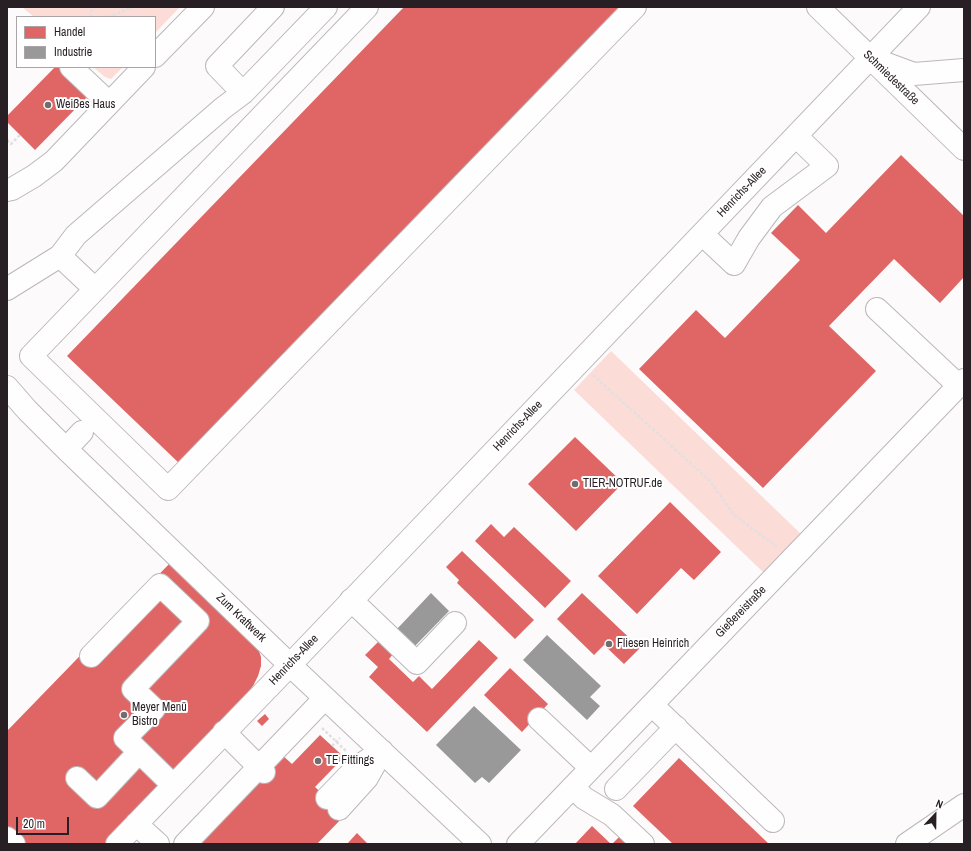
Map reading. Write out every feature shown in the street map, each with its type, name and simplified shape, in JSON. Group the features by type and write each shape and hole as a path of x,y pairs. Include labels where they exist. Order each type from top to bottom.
{"street":[{"path":"156,55 203,7"},
{"path":"243,93 217,66 273,7"},
{"path":"7,289 60,256 76,235 223,108 243,93 326,7"},
{"path":"367,7 30,356 168,489 635,7"},
{"name":"Schmiedestraße","path":"818,7 964,149"},
{"name":"Henrichs-Allee","path":"117,844 919,7"},
{"path":"870,58 914,74 964,70"},
{"path":"72,68 109,103"},
{"path":"7,190 12,189 34,176 54,161 143,68"},
{"path":"702,234 734,264 749,238 772,207 827,166 796,136"},
{"path":"60,256 95,289"},
{"path":"877,309 961,382"},
{"name":"Gießereistraße","path":"518,844 961,382"},
{"name":"Zum Kraftwerk","path":"8,388 26,410 66,449 290,665 480,844"},
{"path":"66,449 82,432"},
{"path":"172,597 195,573"},
{"path":"91,656 160,585 198,622 133,689 154,709 125,738 173,785"},
{"path":"351,600 417,663 455,623"},
{"path":"185,844 262,769 308,715 326,698"},
{"path":"652,705 773,821"},
{"path":"539,719 591,768"},
{"path":"616,789 676,728"},
{"path":"224,732 262,769"},
{"path":"382,751 367,778 333,804 356,768 382,751"},
{"path":"77,778 97,797 140,752"},
{"path":"573,787 584,798 612,815 643,844"},
{"path":"907,844 964,805"},
{"path":"136,824 158,844"},
{"path":"7,838 14,844"}],"path":[{"path":"110,16 133,7"},
{"path":"7,140 10,144 20,134"},
{"path":"579,363 710,481 734,515 792,559"},
{"path":"308,715 361,765"}],"shaded area":[{"path":"22,7 180,7 156,32 156,16 33,16"},
{"path":"94,68 122,68 111,79 105,77"},
{"path":"611,351 802,535 764,573 574,390"}],"building: Handel":[{"path":"404,7 624,7 181,465 67,356"},
{"name":"Weißes Haus","path":"54,68 61,68 89,95 35,150 7,122 7,116"},
{"path":"901,155 964,216 964,277 940,303 894,259 829,326 876,371 763,488 639,369 696,310 725,338 800,260 771,233 798,205 826,233"},
{"name":"TIER-NOTRUF.de","path":"575,437 623,483 576,531 528,484"},
{"path":"670,502 721,552 694,580 681,568 637,614 598,576"},
{"path":"491,524 504,537 514,527 571,581 545,608 475,541"},
{"path":"462,551 534,620 515,639 457,583 459,580 446,567"},
{"name":"Meyer Menü Bistro","path":"171,562 258,648 261,657 261,666 253,686 242,700 104,844 7,844 7,731"},
{"path":"582,593 640,648 624,664 604,645 594,655 557,619"},
{"path":"479,640 498,658 427,732 369,677 378,667 365,655 379,641 393,654 389,659 413,682 419,676 432,689"},
{"path":"510,668 548,704 522,732 484,695"},
{"path":"265,714 269,719 262,726 257,721"},
{"path":"320,735 344,757 315,787 345,815 317,844 195,844 281,754 292,764"},
{"path":"679,758 769,844 673,844 633,806"},
{"path":"592,826 611,844 575,844"},
{"path":"357,833 368,844 347,844"},
{"path":"622,834 633,844 612,844"}],"building: Industrie":[{"path":"431,593 449,611 415,646 397,629"},
{"path":"547,635 601,686 590,697 600,706 587,720 523,660"},
{"path":"474,706 521,750 489,783 482,777 475,783 436,745"}],"place":[{"name":"Weißes Haus","path":"48,105"},
{"name":"TIER-NOTRUF.de","path":"575,484"},
{"name":"Fliesen Heinrich","path":"609,644"},
{"name":"Meyer Menü Bistro","path":"124,715"},
{"name":"TE Fittings","path":"318,761"}]}
